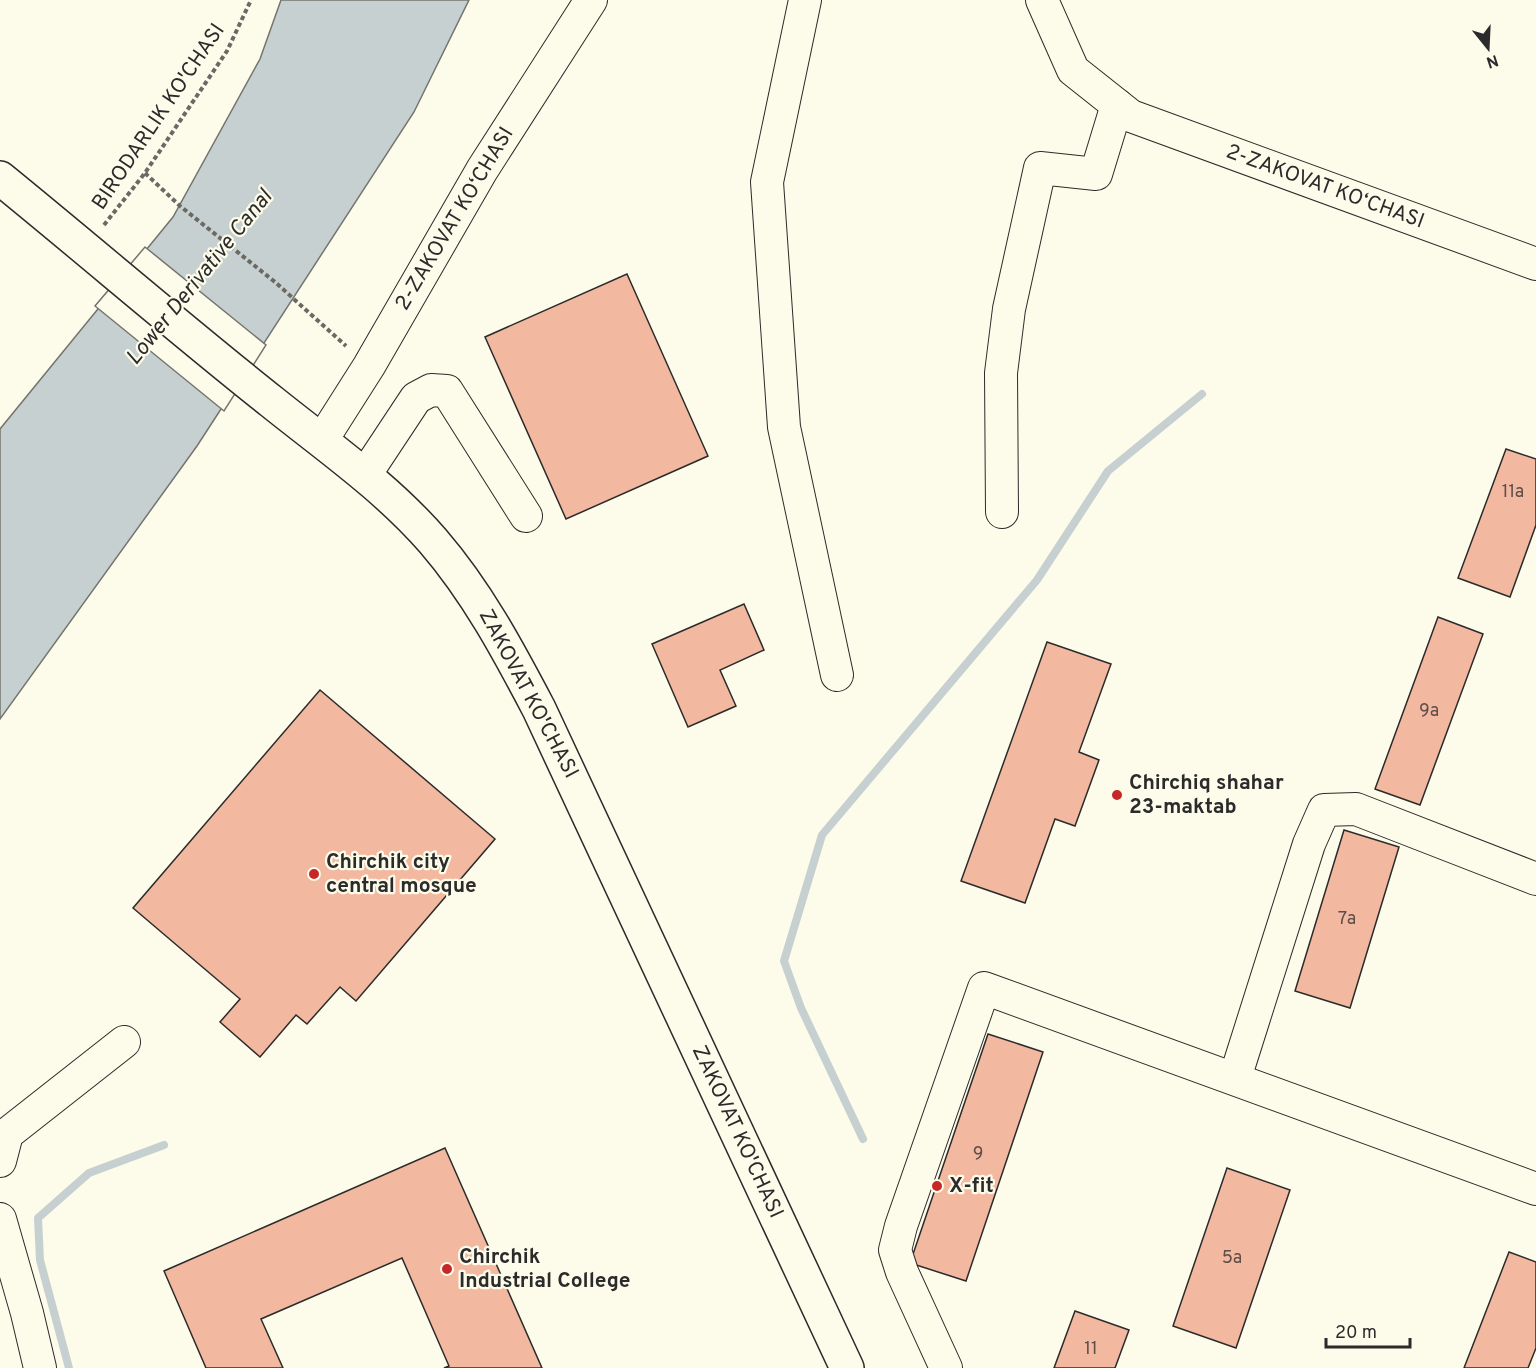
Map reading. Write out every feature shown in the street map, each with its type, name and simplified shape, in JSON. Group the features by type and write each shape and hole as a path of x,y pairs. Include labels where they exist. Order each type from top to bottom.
{"main road":[{"name":"ZAKOVAT KO'CHASI","path":"0,178 273,403 365,475 401,507 433,541 491,620 516,664 584,802 847,1368"}],"street":[{"name":"2-ZAKOVAT KO‘CHASI","path":"321,440 369,366 482,170 591,0"},
{"path":"804,0 767,182 784,427 837,675"},
{"name":"2-ZAKOVAT KO‘CHASI","path":"1042,0 1073,70 1131,117 1536,264"},
{"path":"1002,512 1001,373 1009,309 1040,168 1096,174 1117,105"},
{"path":"365,475 416,398 431,390 447,391 526,516"},
{"path":"1235,1078 1309,844 1324,810 1356,809 1536,879"},
{"path":"946,1368 902,1272 895,1250 901,1226 984,988 1536,1189"},
{"path":"0,1161 7,1134 124,1042"},
{"path":"0,1219 40,1368"}],"path":[{"name":"BIRODARLIK KO'CHASI","path":"86,248 145,172 227,51 251,0"},
{"path":"145,172 180,206 275,282 369,366"}],"water":[{"name":"Lower Derivative Canal","path":"281,0 469,0 414,112 197,446 0,719 0,429 173,217 260,59"}],"pier":[{"path":"145,247 266,345 224,411 95,306"}],"building":[{"path":"627,274 708,456 566,519 485,337"},
{"path":"1506,449 1536,459 1536,525 1510,597 1458,578"},
{"path":"744,604 764,650 720,670 736,706 688,727 652,644"},
{"path":"1438,617 1483,634 1420,805 1375,789"},
{"path":"1047,642 1111,664 1079,752 1099,760 1075,826 1055,819 1025,903 961,881"},
{"name":"Chirchik city central mosque","path":"320,690 495,839 356,1001 340,987 307,1024 296,1015 260,1057 220,1022 240,999 133,908"},
{"path":"1344,830 1399,847 1350,1008 1295,991"},
{"path":"988,1034 1043,1052 966,1281 910,1263"},
{"path":"445,1148 542,1368 444,1368 449,1366 402,1258 261,1319 283,1368 206,1368 164,1271"},
{"path":"1227,1168 1290,1190 1236,1348 1173,1326"},
{"path":"1509,1252 1536,1262 1536,1348 1528,1368 1464,1368"},
{"path":"1075,1311 1129,1330 1115,1368 1054,1368"}],"waterway":[{"path":"863,1139 801,1008 784,961 822,835 1037,580 1108,471 1202,394"},
{"path":"69,1368 40,1260 38,1218 89,1173 164,1145"}],"place":[{"name":"Chirchiq shahar 23-maktab","path":"1117,795"},
{"name":"Chirchik city central mosque","path":"314,874"},
{"name":"X-fit","path":"937,1186"},
{"name":"Chirchik Industrial College","path":"447,1269"}]}
